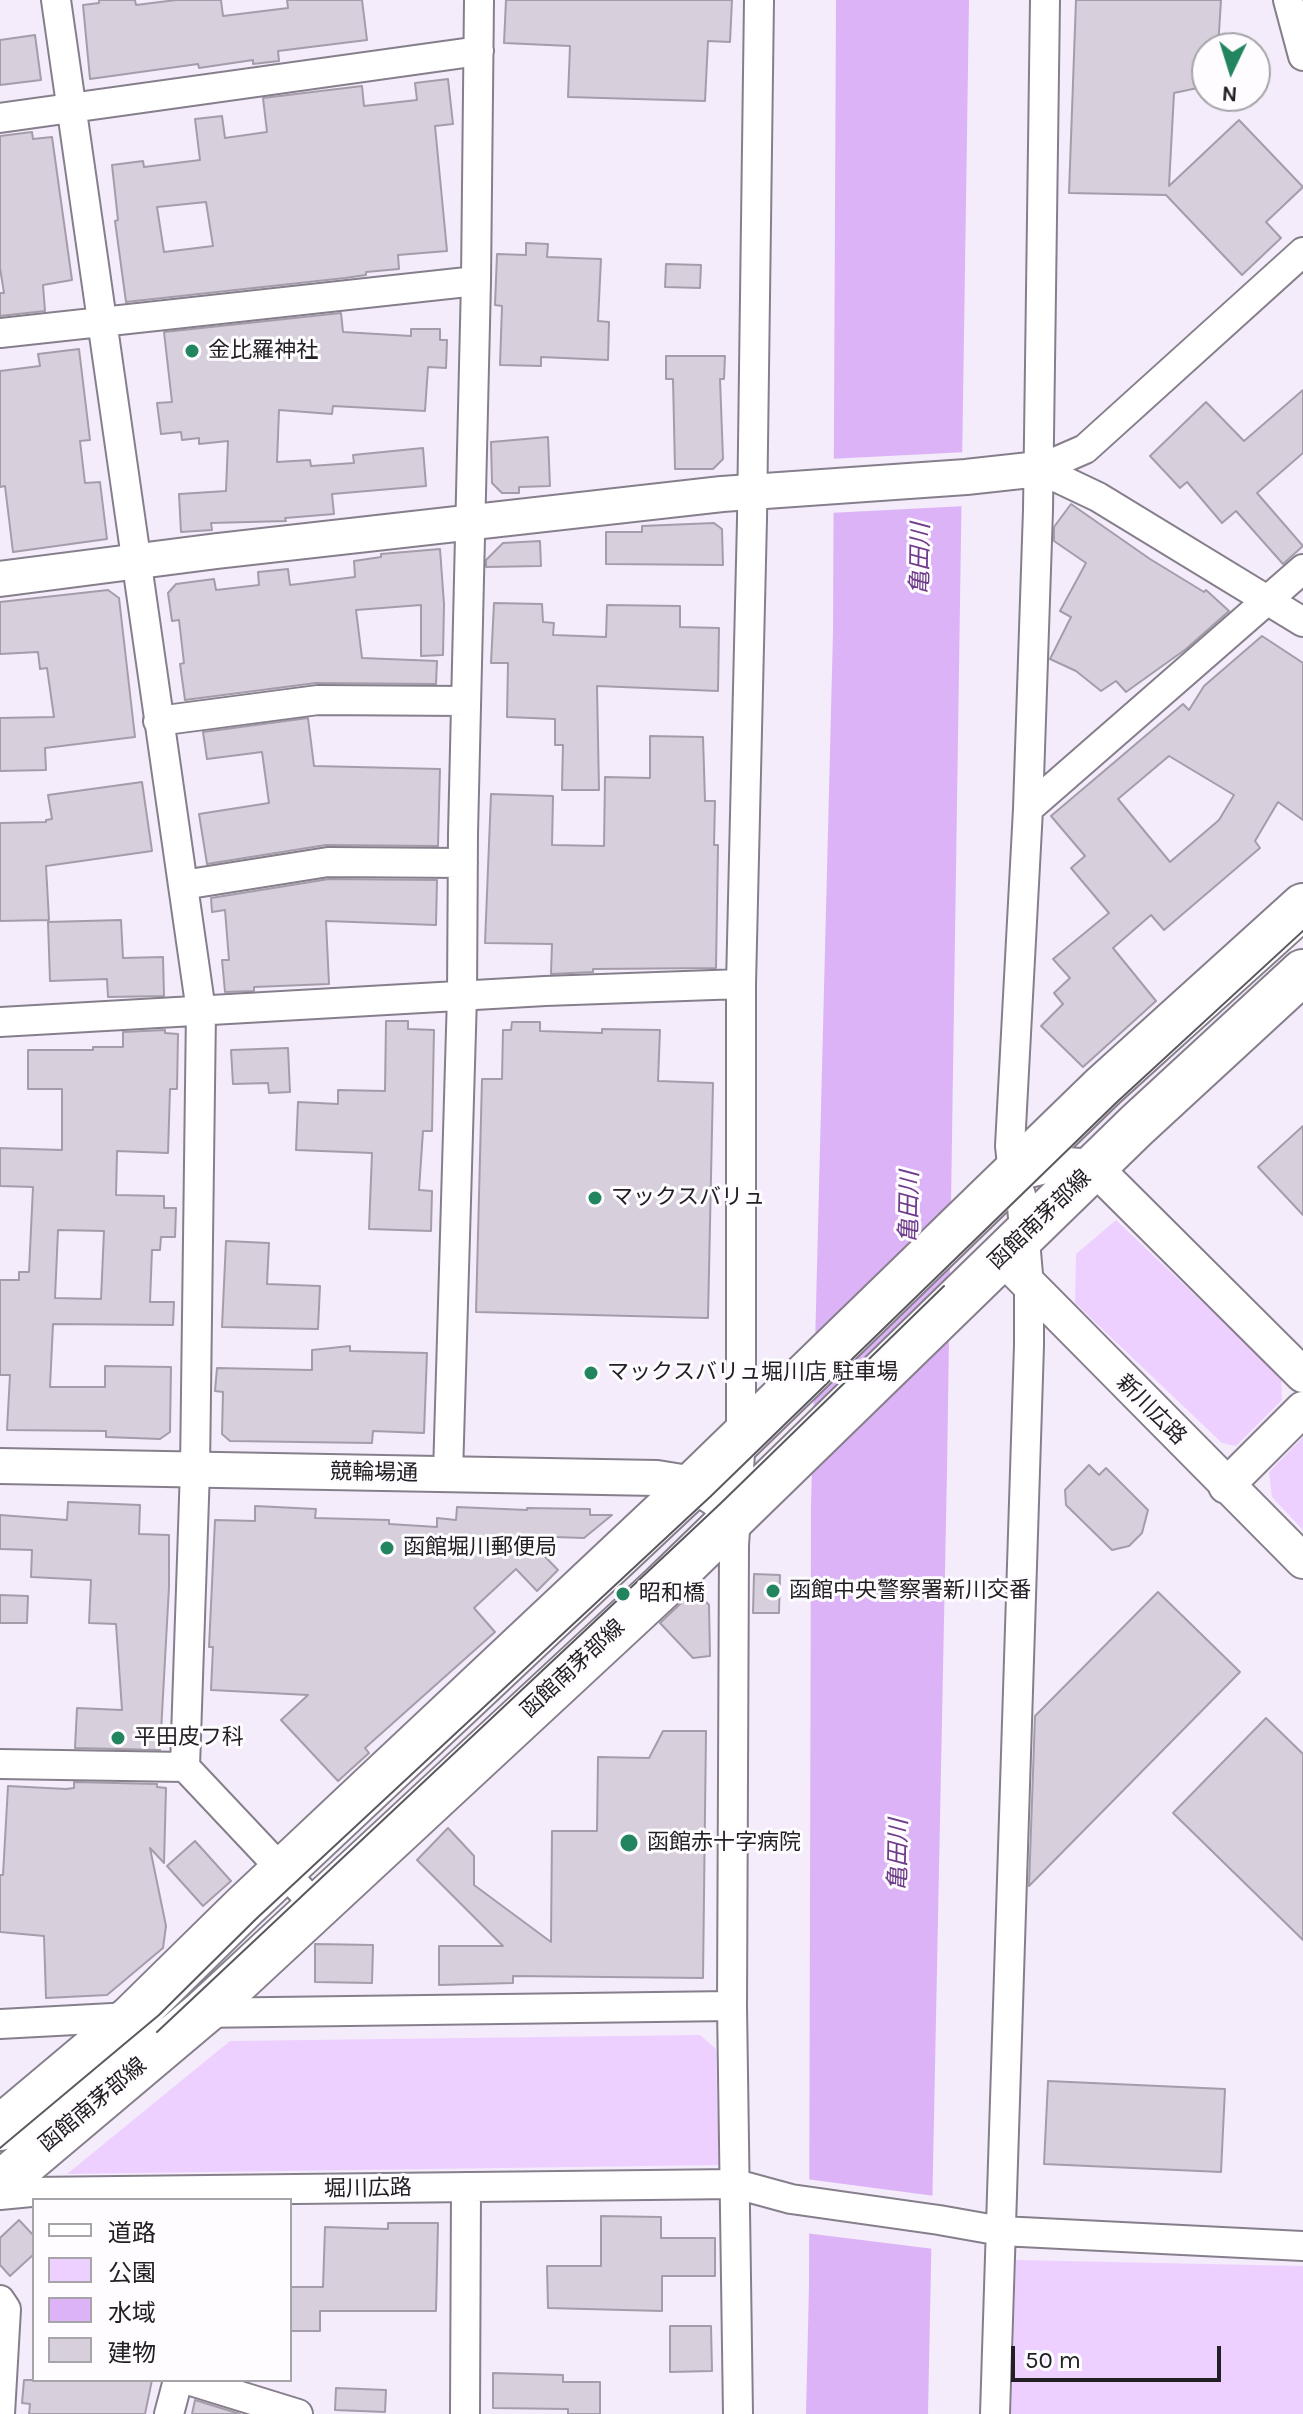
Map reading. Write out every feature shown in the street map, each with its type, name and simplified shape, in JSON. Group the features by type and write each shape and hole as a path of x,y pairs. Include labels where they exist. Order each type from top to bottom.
{"main road":[{"path":"0,2128 132,2017 694,1484 1104,1086 1303,906"},
{"name":"函館南茅部線","path":"0,2184 204,2012 738,1515 966,1292 1018,1260 1094,1167 1303,972"}],"street":[{"path":"56,0 201,1011 195,1469 185,1767 316,1906"},
{"path":"448,1474 462,996 479,0"},
{"path":"738,2414 732,2006 734,1545 741,1438 741,984 753,491 759,0"},
{"path":"995,2414 1021,1195 1013,1174 1010,1146 1028,809 1039,469 1045,0"},
{"path":"1288,0 1303,56"},
{"path":"0,118 479,51"},
{"path":"0,579 753,491 1039,469 1085,449 1303,252"},
{"path":"0,333 476,281"},
{"path":"1039,469 1098,497 1303,622"},
{"path":"1028,809 1303,569"},
{"path":"158,721 318,700 466,701"},
{"path":"183,885 328,862 463,863"},
{"path":"0,1022 741,984"},
{"path":"1013,1174 1053,1164 1094,1167 1303,1375"},
{"name":"新川広路","path":"1018,1260 1226,1486 1303,1561"},
{"path":"1226,1486 1303,1409"},
{"name":"競輪場通","path":"0,1466 657,1478 694,1484 738,1515"},
{"path":"0,1764 185,1767"},
{"path":"0,2024 204,2012 732,2006"},
{"name":"堀川広路","path":"0,2195 31,2192 184,2195 736,2184 791,2199 1001,2231 1303,2246"},
{"path":"465,2414 466,2187"},
{"path":"0,2300 6,2309 0,2414"},
{"path":"169,2414 177,2382"},
{"path":"194,2382 298,2414"}],"green space":[{"path":"1116,1220 1281,1377 1282,1400 1236,1446 1222,1443 1075,1303 1076,1254"},
{"path":"1303,1437 1303,1530 1272,1497 1269,1472"},
{"path":"700,2035 716,2049 719,2165 67,2174 230,2041"},
{"path":"1016,2260 1303,2266 1303,2414 1011,2414"}],"water":[{"name":"亀田川","path":"836,0 969,0 947,1471 928,2414 806,2414 811,1505 833,632"}],"pier":[{"path":"967,452 966,506 829,513 829,459"},
{"path":"806,2179 935,2196 934,2249 805,2233"}],"building":[{"path":"99,0 135,0 136,5 176,0 221,0 223,16 288,8 287,0 362,0 367,40 278,51 279,61 253,64 253,60 199,68 198,64 90,79 83,5 99,3"},
{"path":"506,0 732,0 730,42 708,41 705,101 568,97 570,46 504,43"},
{"path":"1076,0 1221,0 1219,32 1191,32 1191,89 1174,93 1169,186 1239,120 1303,187 1266,222 1281,238 1242,275 1166,195 1069,193"},
{"path":"35,35 41,80 0,85 0,40"},
{"path":"448,79 453,124 435,126 447,251 398,255 399,269 366,272 366,275 126,302 115,221 118,220 112,165 143,161 144,167 200,160 195,119 222,116 225,138 267,132 263,98 362,86 364,106 417,100 415,83","holes":["206,202 213,246 164,252 157,207"]},
{"path":"32,132 33,139 52,137 72,280 43,285 45,311 0,316 0,293 4,293 0,268 0,136"},
{"path":"526,243 548,244 547,257 601,259 598,321 609,322 608,360 541,357 541,366 500,365 502,306 495,305 497,254 526,255"},
{"path":"666,264 701,265 700,288 665,287"},
{"path":"341,313 343,332 411,336 411,329 440,329 440,340 447,340 446,368 428,367 425,411 333,406 332,414 279,410 277,462 310,460 311,466 354,463 353,455 423,448 426,486 332,494 334,514 285,518 286,521 211,523 212,530 181,532 179,494 226,491 228,441 199,444 199,438 182,440 181,432 161,434 157,403 172,402 164,332"},
{"path":"79,349 90,440 80,441 85,483 100,482 107,539 13,552 5,486 0,487 0,371 40,366 38,354"},
{"path":"666,356 725,356 724,379 720,379 723,459 713,469 675,469 673,379 666,379"},
{"path":"1303,390 1303,453 1257,493 1303,546 1283,564 1236,511 1222,523 1187,482 1180,488 1150,456 1206,402 1244,441"},
{"path":"548,437 550,486 519,487 519,493 502,493 492,483 491,442"},
{"path":"1071,504 1150,559 1204,592 1206,590 1229,611 1186,649 1126,692 1116,681 1101,691 1076,671 1050,659 1071,617 1060,611 1086,563 1054,541 1054,527"},
{"path":"714,523 722,529 723,565 606,564 606,532 642,532 642,526"},
{"path":"540,541 541,566 486,567 486,560 503,543"},
{"path":"440,549 444,604 443,655 421,656 421,605 356,610 362,658 437,661 436,684 316,683 185,700 179,620 172,621 168,593 176,584 214,579 216,590 259,585 258,572 288,569 290,585 355,577 354,561 381,557 381,554"},
{"path":"108,590 119,598 135,737 45,748 46,770 0,771 0,718 54,717 47,668 40,669 38,652 0,654 0,602"},
{"path":"494,603 542,604 543,622 554,623 553,635 606,637 607,605 680,606 680,627 719,628 718,691 597,686 599,790 562,790 563,745 555,745 555,719 507,717 508,663 491,663"},
{"path":"1262,636 1303,663 1303,820 1278,802 1255,841 1260,848 1164,930 1151,915 1113,948 1156,1001 1083,1067 1041,1026 1063,1004 1054,993 1070,978 1053,959 1109,913 1071,868 1085,856 1051,816 1183,704 1189,710 1204,686","holes":["1169,756 1234,795 1219,820 1170,862 1118,799"]},
{"path":"308,718 314,766 440,769 438,846 326,845 207,864 199,814 269,803 262,752 207,759 203,732"},
{"path":"650,736 703,737 705,801 715,801 714,845 718,845 716,968 593,969 593,972 551,974 552,944 485,943 491,794 553,796 552,845 604,846 605,777 650,778"},
{"path":"142,782 152,851 46,866 49,920 0,921 0,823 46,822 52,819 48,795"},
{"path":"329,879 437,880 436,925 326,921 329,984 254,987 254,991 225,992 222,960 229,960 225,910 212,912 211,898"},
{"path":"121,920 123,958 163,957 164,996 108,997 107,979 50,981 48,922"},
{"path":"386,1021 408,1021 408,1029 434,1030 432,1131 423,1131 419,1190 432,1191 431,1231 369,1229 372,1153 296,1150 298,1102 338,1104 338,1090 385,1091"},
{"name":"マックスバリュ","path":"512,1022 540,1022 540,1031 602,1033 602,1029 660,1030 658,1081 713,1083 708,1318 476,1312 482,1079 502,1079 503,1030 511,1030"},
{"path":"165,1030 165,1033 178,1034 177,1089 170,1089 168,1153 117,1151 116,1195 164,1196 164,1208 176,1208 175,1237 161,1237 160,1250 152,1250 150,1302 174,1302 173,1325 53,1324 50,1387 105,1387 105,1366 171,1367 170,1432 160,1439 106,1437 106,1431 7,1430 10,1375 0,1375 0,1280 19,1280 19,1272 29,1272 33,1187 0,1186 0,1148 62,1150 62,1089 28,1089 28,1050 123,1047 123,1032","holes":["58,1230 104,1231 101,1299 55,1298"]},
{"path":"288,1048 290,1092 269,1093 268,1083 233,1084 231,1050"},
{"path":"1303,1126 1303,1215 1258,1167"},
{"path":"226,1241 269,1243 267,1284 320,1286 318,1329 222,1327"},
{"path":"350,1346 350,1351 427,1353 424,1433 373,1431 372,1443 230,1441 222,1434 223,1392 215,1391 217,1368 312,1370 312,1350"},
{"path":"1089,1465 1099,1475 1106,1468 1148,1510 1142,1533 1129,1546 1112,1550 1066,1505 1065,1490"},
{"path":"68,1502 140,1505 139,1534 169,1535 160,1750 75,1748 77,1708 122,1710 116,1624 89,1623 91,1580 31,1577 32,1550 0,1549 0,1515 67,1520"},
{"path":"255,1506 316,1509 315,1518 389,1520 389,1524 437,1527 437,1518 456,1520 457,1507 590,1509 590,1515 612,1515 584,1538 525,1536 558,1570 537,1591 516,1569 474,1608 495,1632 365,1748 369,1753 338,1781 281,1720 308,1695 211,1690 213,1647 209,1647 215,1520 255,1521"},
{"path":"754,1574 780,1575 779,1613 753,1613"},
{"path":"695,1590 709,1605 710,1656 693,1658 660,1623"},
{"path":"1158,1592 1240,1672 1029,1886 1035,1716"},
{"path":"0,1595 28,1596 27,1623 0,1623"},
{"path":"1266,1718 1303,1754 1303,1940 1173,1813"},
{"name":"函館赤十字病院","path":"663,1731 706,1731 703,1978 513,1976 513,1983 439,1985 439,1946 503,1946 417,1860 448,1828 474,1856 474,1885 551,1942 552,1831 597,1831 598,1757 649,1758"},
{"path":"74,1782 157,1784 157,1787 166,1788 164,1863 150,1848 166,1926 163,1948 107,1995 46,1998 44,1936 0,1932 0,1875 3,1875 8,1786 66,1789 74,1788"},
{"path":"195,1841 231,1881 203,1906 167,1866"},
{"path":"315,1944 373,1945 372,1983 315,1982"},
{"path":"1048,2081 1225,2089 1221,2172 1044,2164"},
{"path":"601,2216 661,2217 661,2238 715,2238 715,2276 662,2276 662,2311 548,2308 547,2266 601,2266"},
{"path":"19,2220 32,2234 32,2256 10,2276 0,2265 0,2238"},
{"path":"388,2223 438,2223 436,2311 320,2311 320,2331 292,2331 292,2287 323,2287 325,2227 388,2229"},
{"path":"670,2326 711,2326 712,2371 670,2372"},
{"path":"493,2373 563,2375 563,2382 600,2382 600,2414 568,2414 568,2409 493,2408"},
{"path":"24,2380 152,2382 145,2414 29,2414 30,2404 22,2403"},
{"path":"336,2388 386,2390 385,2412 335,2410"},
{"path":"195,2400 240,2414 192,2414"}],"tram line":[{"path":"0,2148 159,2015 256,1919 711,1496 1117,1102 1303,931"},
{"path":"157,2032 721,1503 944,1286"}],"place":[{"name":"金比羅神社","path":"192,351"},
{"name":"マックスバリュ","path":"595,1198"},
{"name":"マックスバリュ堀川店 駐車場","path":"591,1373"},
{"name":"函館堀川郵便局","path":"387,1548"},
{"name":"函館中央警察署新川交番","path":"773,1591"},
{"name":"昭和橋","path":"623,1594"},
{"name":"平田皮フ科","path":"118,1738"},
{"name":"函館赤十字病院","path":"629,1843"}]}
